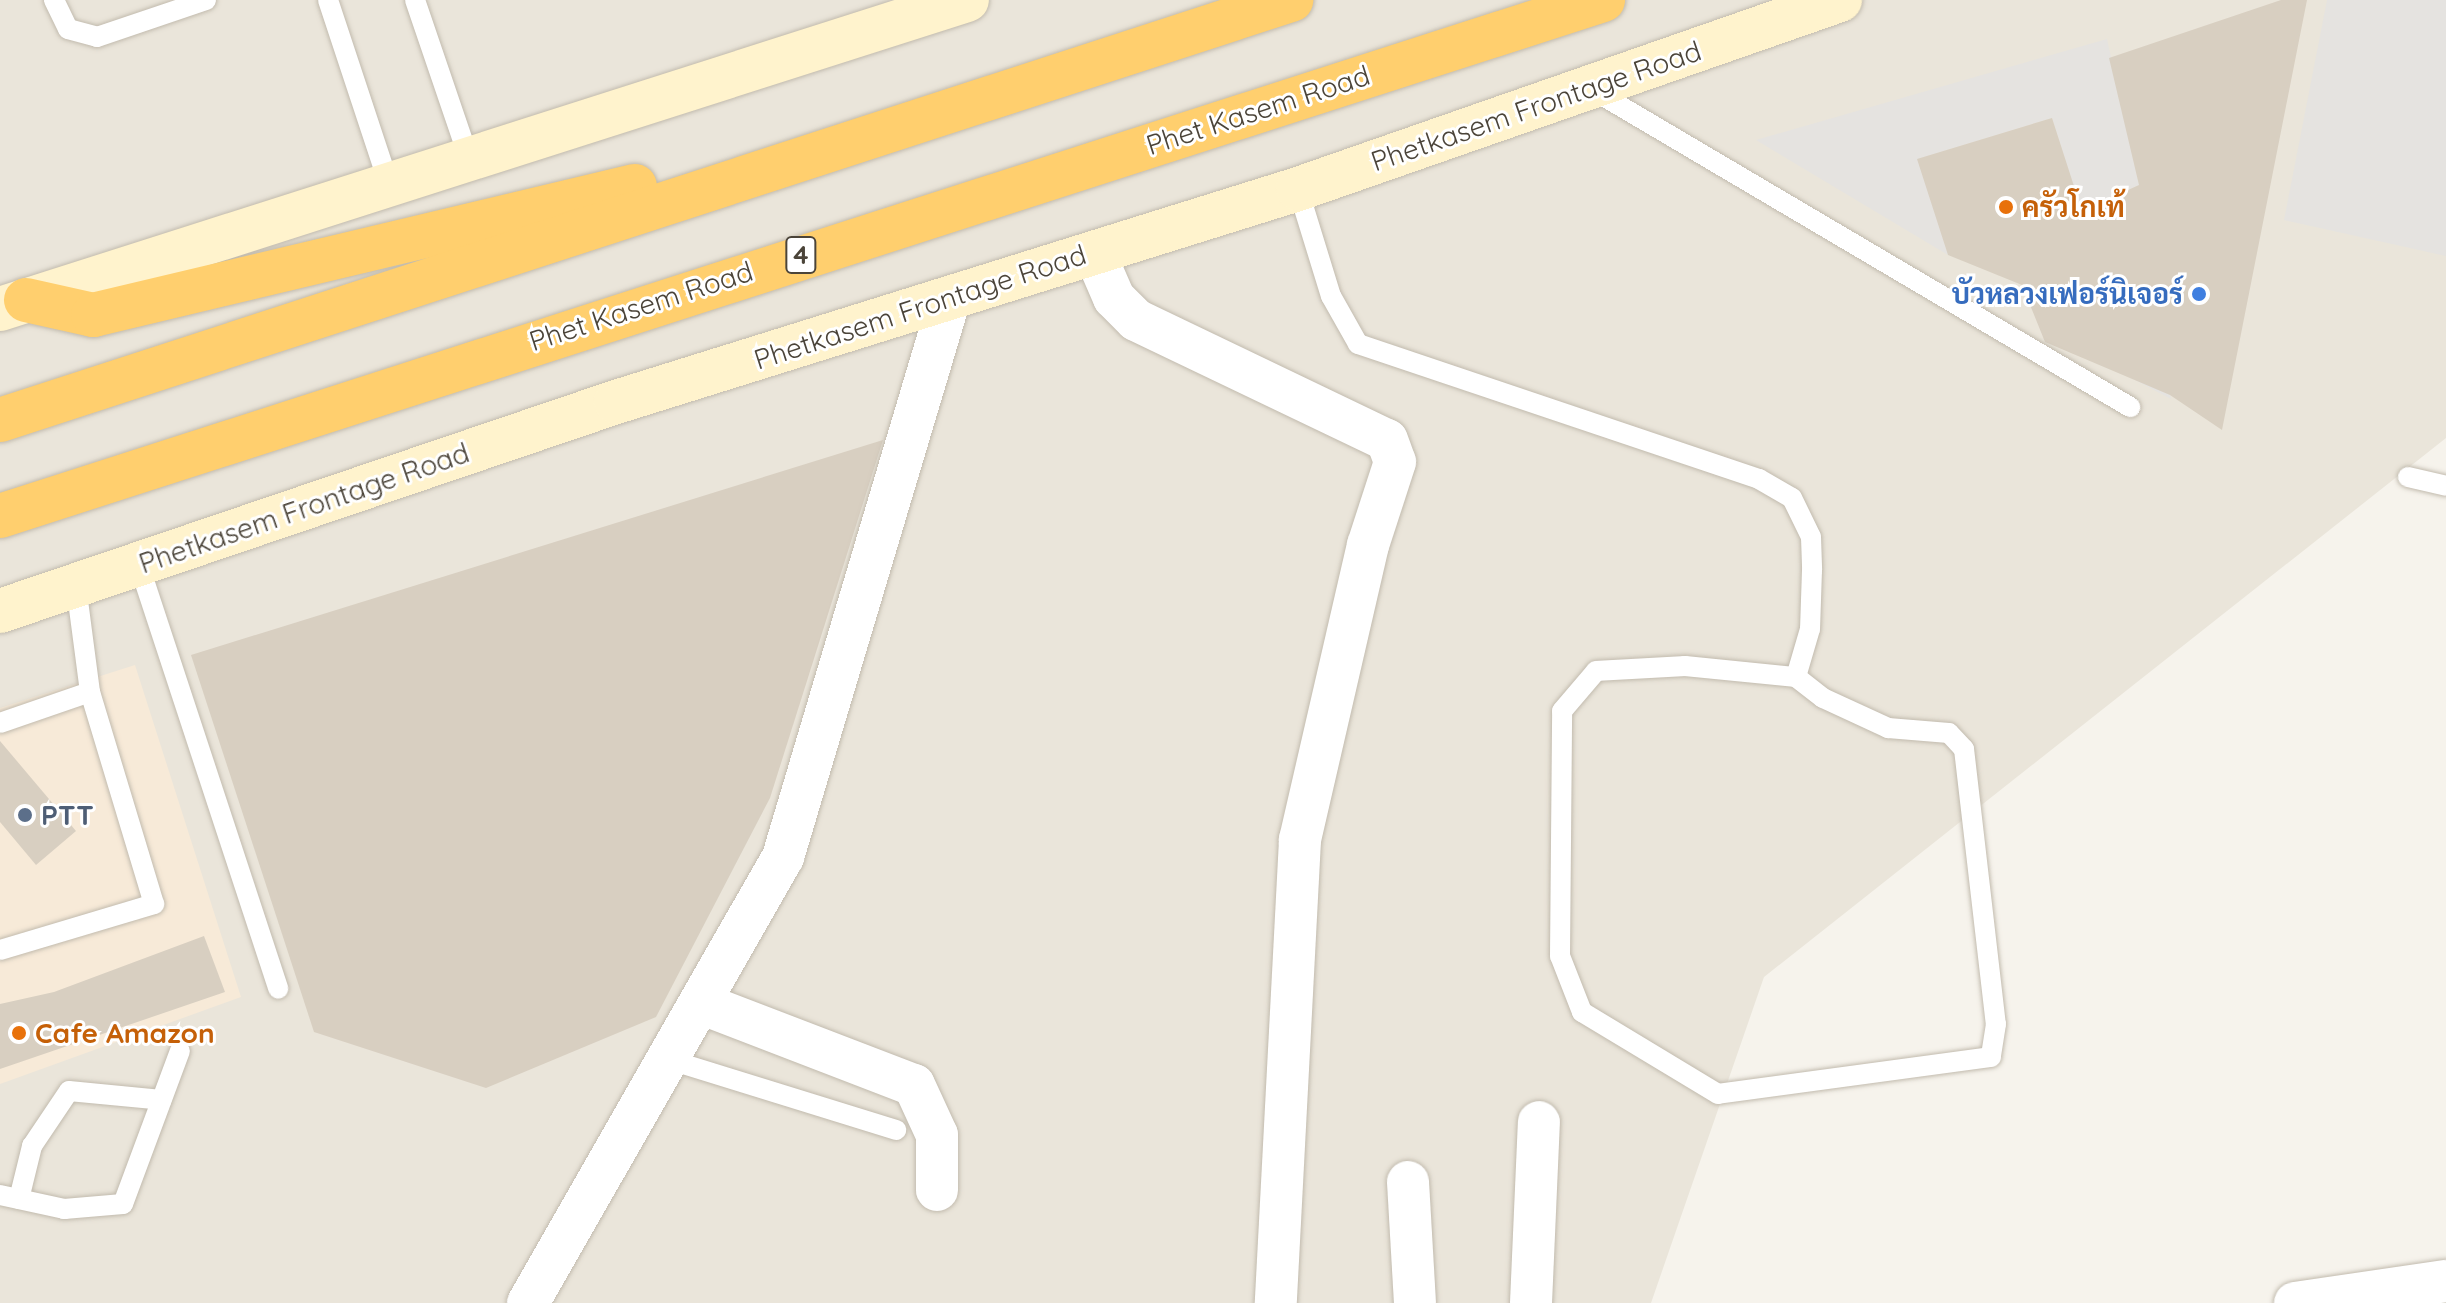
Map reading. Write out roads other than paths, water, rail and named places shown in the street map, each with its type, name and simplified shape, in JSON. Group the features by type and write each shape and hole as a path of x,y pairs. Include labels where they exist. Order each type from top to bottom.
{"highway":[{"path":"0,420 1291,0"},
{"name":"Phet Kasem Road","path":"0,516 1603,0"},
{"path":"13,305 93,315 636,186 673,202"}],"main road":[{"path":"13,305 390,188 967,0"},
{"name":"Phetkasem Frontage Road","path":"0,611 616,402 1298,189 1840,0"}],"street":[{"path":"1094,252 1114,298 1136,320 1387,440 1395,462 1368,545 1300,840 1276,1303"},
{"path":"528,1303 783,857 950,298"},
{"path":"700,1003 914,1085 937,1135 937,1190"},
{"path":"1531,1303 1539,1122"},
{"path":"1408,1182 1415,1303"},
{"path":"2295,1303 2446,1281"}],"lane":[{"path":"54,0 68,29 86,37 151,9 206,0"},
{"path":"328,0 390,188"},
{"path":"415,0 470,162"},
{"path":"1590,88 2130,407"},
{"path":"1298,189 1331,296 1358,344 1759,479 1792,498 1811,537 1812,570 1810,629 1796,677"},
{"path":"2408,477 2446,486"},
{"path":"139,565 278,989"},
{"path":"0,950 154,904 90,692 76,586"},
{"path":"1685,666 1796,677 1823,698 1888,728 1949,733 1964,749 1996,1024 1991,1057 1718,1094 1582,1012 1560,956 1562,711 1596,671 1685,666"},
{"path":"0,723 90,692"},
{"path":"162,1100 69,1091 32,1146 9,1197 64,1209 118,1207 162,1100 180,1051"},
{"path":"667,1059 896,1130"}],"place":[{"name":"ครัวโกเท้","path":"2006,207"},
{"name":"บัวหลวงเฟอร์นิเจอร์","path":"2199,294"},
{"name":"PTT","path":"25,815"},
{"name":"Cafe Amazon","path":"19,1033"}]}
